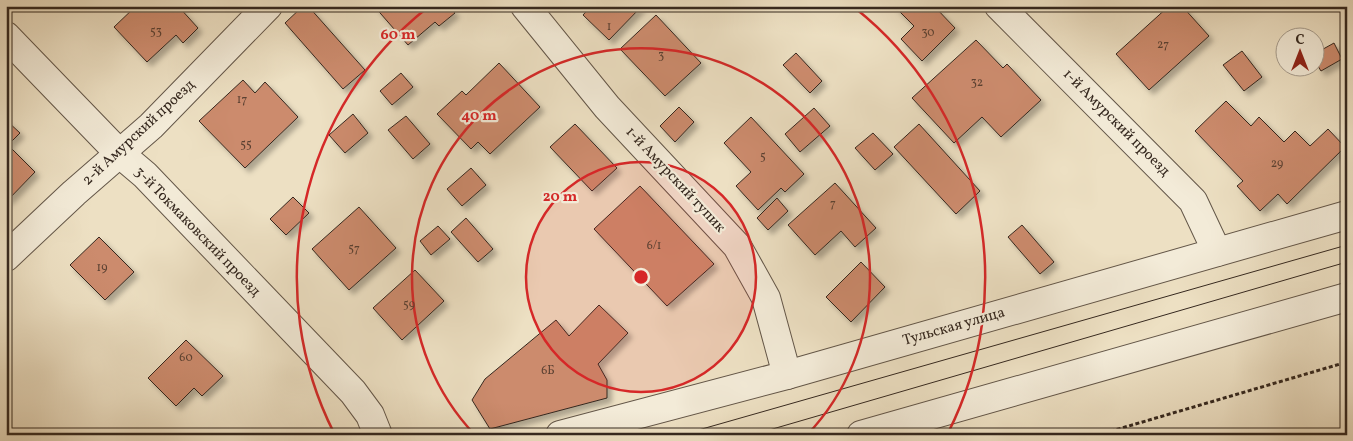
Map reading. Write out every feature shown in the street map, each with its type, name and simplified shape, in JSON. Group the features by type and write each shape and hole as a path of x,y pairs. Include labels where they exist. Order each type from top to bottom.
{"street":[{"name":"2-й Амурский проезд","path":"6,256 151,126 268,6"},
{"name":"1-й Амурский тупик","path":"524,6 607,107 737,246 766,298 786,375"},
{"name":"1-й Амурский проезд","path":"999,6 1193,201 1216,252"},
{"name":"3-й Токмаковский проезд","path":"6,36 353,392 370,415 378,435"},
{"name":"Тульская улица","path":"560,435 786,375 1347,215"},
{"path":"861,435 1347,297"}],"path":[{"path":"1098,435 1347,362"}],"building":[{"path":"136,6 178,6 198,28 183,43 176,35 147,62 114,27"},
{"path":"303,6 308,6 365,70 343,89 285,23"},
{"path":"374,6 449,6 455,13 439,26 435,22 408,45"},
{"path":"591,6 642,6 609,40 583,15"},
{"path":"894,6 934,6 955,28 922,61 901,39 914,26"},
{"path":"1169,6 1182,6 1209,36 1149,90 1116,54"},
{"path":"656,15 701,63 665,96 620,49"},
{"path":"976,40 1003,68 1007,64 1041,100 1001,137 982,117 954,143 912,98"},
{"path":"1334,43 1342,59 1326,68 1326,47"},
{"path":"1242,51 1262,77 1244,91 1223,65"},
{"path":"796,53 822,81 810,93 783,65"},
{"path":"499,63 540,107 490,154 478,142 471,149 437,114 462,91 466,95"},
{"path":"401,73 413,87 392,105 380,91"},
{"path":"243,80 255,93 265,82 298,117 245,168 199,121"},
{"path":"1226,101 1251,126 1259,117 1284,142 1295,131 1310,146 1328,129 1345,147 1287,204 1278,194 1260,211 1237,186 1243,181 1195,131"},
{"path":"679,107 694,122 675,142 660,126"},
{"path":"814,108 830,126 800,152 785,134"},
{"path":"353,114 368,133 345,153 329,135"},
{"path":"406,116 430,144 413,159 388,130"},
{"path":"751,117 804,174 785,192 781,188 758,210 736,186 751,172 724,143"},
{"path":"6,120 20,133 8,145 35,172 6,202"},
{"path":"575,124 617,168 592,191 550,147"},
{"path":"919,124 980,191 956,214 894,147"},
{"path":"873,133 893,154 875,170 855,148"},
{"path":"471,168 486,185 462,206 447,189"},
{"path":"835,183 876,228 855,247 841,231 815,255 788,225"},
{"path":"640,186 714,264 667,306 594,229"},
{"path":"293,197 309,213 286,235 270,219"},
{"path":"777,198 788,211 768,230 757,218"},
{"path":"359,207 396,248 349,290 312,249"},
{"path":"466,218 493,249 478,262 451,232"},
{"path":"1022,225 1054,262 1040,274 1008,237"},
{"path":"438,226 450,239 431,255 420,241"},
{"path":"99,237 134,272 105,300 70,265"},
{"path":"861,262 885,287 851,322 826,297"},
{"path":"415,270 444,301 402,340 373,308"},
{"path":"599,305 628,333 598,364 607,380 607,398 490,429 472,400 485,379 556,320 569,336"},
{"path":"186,340 223,376 202,396 194,388 176,406 148,378"}],"tram line":[{"path":"681,435 1347,245"},
{"path":"752,435 1347,262"}]}
